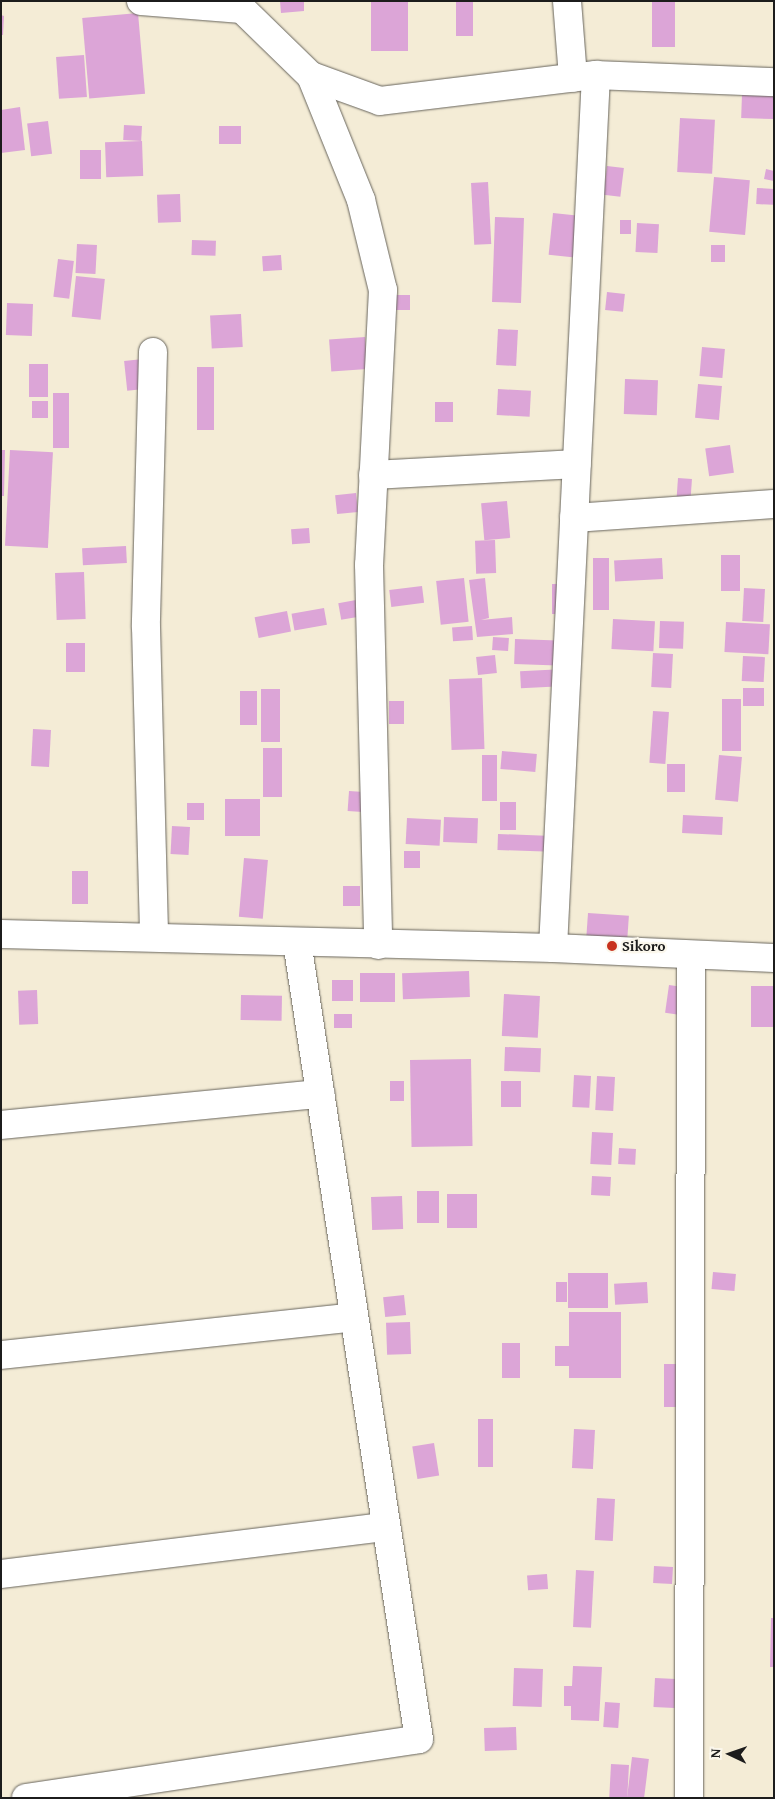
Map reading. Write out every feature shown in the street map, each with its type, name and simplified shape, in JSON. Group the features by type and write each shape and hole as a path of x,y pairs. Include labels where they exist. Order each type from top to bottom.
{"street":[{"path":"140,1 242,9 311,76 361,200 383,290 369,565 378,945"},
{"path":"553,948 577,464 585,76 566,1"},
{"path":"311,76 380,101 585,76 774,82"},
{"path":"154,352 146,627 154,937"},
{"path":"373,475 577,464"},
{"path":"574,518 774,504"},
{"path":"1,934 553,948 691,956 774,958"},
{"path":"26,1798 418,1738 297,942"},
{"path":"689,1798 691,956"},
{"path":"1,1126 320,1094"},
{"path":"1,1355 354,1317"},
{"path":"1,1574 386,1526"}],"building":[{"path":"280,1 304,1 304,11 281,13"},
{"path":"371,1 408,1 408,51 371,51"},
{"path":"456,1 473,1 473,36 456,36"},
{"path":"652,1 675,1 675,47 652,47"},
{"path":"138,13 145,94 89,99 82,18"},
{"path":"1,15 4,16 3,35 1,35"},
{"path":"84,55 87,97 59,99 56,57"},
{"path":"742,94 774,95 773,119 741,118"},
{"path":"20,107 25,150 1,153 1,110"},
{"path":"680,118 715,120 712,174 677,172"},
{"path":"48,121 52,154 31,156 27,124"},
{"path":"124,125 142,126 141,141 123,140"},
{"path":"219,126 241,126 241,144 219,144"},
{"path":"142,141 143,176 106,177 105,142"},
{"path":"80,150 101,150 101,179 80,179"},
{"path":"607,166 624,168 620,197 603,195"},
{"path":"766,169 774,171 774,181 764,179"},
{"path":"714,177 750,180 745,235 709,232"},
{"path":"488,182 491,244 474,245 471,183"},
{"path":"757,188 774,189 773,205 756,204"},
{"path":"180,194 181,222 158,223 157,195"},
{"path":"553,213 584,216 579,258 549,255"},
{"path":"495,217 524,218 521,303 492,302"},
{"path":"620,220 631,220 631,234 620,234"},
{"path":"637,223 659,224 657,253 635,252"},
{"path":"192,240 216,241 215,256 191,255"},
{"path":"77,244 97,245 95,274 75,273"},
{"path":"711,245 725,245 725,262 711,262"},
{"path":"281,255 282,270 263,271 262,256"},
{"path":"58,259 74,261 69,299 53,297"},
{"path":"76,276 105,279 101,320 72,317"},
{"path":"607,292 625,294 623,312 605,310"},
{"path":"393,295 410,295 410,310 393,310"},
{"path":"7,303 33,304 32,336 6,335"},
{"path":"241,314 243,347 212,349 210,316"},
{"path":"498,329 518,330 516,366 496,365"},
{"path":"365,337 367,369 331,371 329,340"},
{"path":"702,347 725,349 722,378 699,376"},
{"path":"143,359 146,389 127,391 124,361"},
{"path":"29,364 48,364 48,397 29,397"},
{"path":"197,367 214,367 214,430 197,430"},
{"path":"625,379 658,380 657,415 624,414"},
{"path":"698,384 722,386 719,420 695,418"},
{"path":"498,389 531,391 530,417 497,415"},
{"path":"53,393 69,393 69,448 53,448"},
{"path":"32,401 48,401 48,418 32,418"},
{"path":"435,402 453,402 453,422 435,422"},
{"path":"730,445 734,473 709,476 705,448"},
{"path":"1,450 5,450 4,496 1,496"},
{"path":"10,450 53,452 48,548 5,546"},
{"path":"678,478 692,479 690,501 676,500"},
{"path":"356,493 358,512 337,514 335,495"},
{"path":"507,501 510,538 484,540 481,503"},
{"path":"309,528 310,543 292,544 291,529"},
{"path":"495,540 496,573 476,574 475,541"},
{"path":"126,546 127,563 83,565 82,548"},
{"path":"721,555 740,555 740,591 721,591"},
{"path":"593,558 609,558 609,610 593,610"},
{"path":"662,558 663,579 615,581 614,561"},
{"path":"84,572 86,619 57,620 55,573"},
{"path":"464,578 469,622 441,625 436,581"},
{"path":"485,578 489,618 481,620 512,617 513,634 477,637 469,580"},
{"path":"552,584 572,584 572,614 552,614"},
{"path":"422,586 424,603 391,607 389,590"},
{"path":"744,588 765,589 763,622 742,621"},
{"path":"356,600 359,617 341,620 338,603"},
{"path":"324,608 327,625 294,630 292,614"},
{"path":"287,611 291,632 259,638 255,617"},
{"path":"613,619 655,621 653,651 611,649"},
{"path":"660,621 684,622 683,649 659,648"},
{"path":"726,622 770,624 768,654 724,652"},
{"path":"472,626 473,640 453,641 452,627"},
{"path":"493,637 509,638 508,651 492,650"},
{"path":"515,639 565,641 564,666 514,664"},
{"path":"66,643 85,643 85,672 66,672"},
{"path":"653,653 673,654 671,688 651,687"},
{"path":"495,655 497,673 478,675 476,657"},
{"path":"743,656 765,657 764,682 742,681"},
{"path":"565,669 566,686 521,688 520,671"},
{"path":"482,678 484,749 451,750 449,679"},
{"path":"743,688 764,688 764,706 743,706"},
{"path":"261,689 280,689 280,742 261,742"},
{"path":"240,691 257,691 257,725 240,725"},
{"path":"722,699 741,699 741,751 722,751"},
{"path":"389,701 404,701 404,724 389,724"},
{"path":"653,711 669,712 665,764 649,763"},
{"path":"33,729 51,730 49,767 31,766"},
{"path":"263,748 282,748 282,797 263,797"},
{"path":"502,751 537,754 535,772 500,769"},
{"path":"482,755 497,755 497,801 482,801"},
{"path":"719,755 742,757 738,802 715,800"},
{"path":"667,764 685,764 685,792 667,792"},
{"path":"349,791 364,792 363,812 348,811"},
{"path":"225,799 260,799 260,836 225,836"},
{"path":"500,802 516,802 516,830 500,830"},
{"path":"187,803 204,803 204,820 187,820"},
{"path":"683,815 723,817 722,835 682,833"},
{"path":"444,817 478,818 477,843 443,842"},
{"path":"407,818 441,820 440,846 406,844"},
{"path":"172,826 190,827 189,855 171,854"},
{"path":"498,834 552,836 551,852 497,850"},
{"path":"404,851 420,851 420,868 404,868"},
{"path":"244,858 268,860 263,919 239,917"},
{"path":"72,871 88,871 88,904 72,904"},
{"path":"343,886 360,886 360,906 343,906"},
{"path":"588,913 629,916 627,939 586,936"},
{"path":"469,971 470,997 403,999 402,973"},
{"path":"360,973 395,973 395,1002 360,1002"},
{"path":"332,980 353,980 353,1001 332,1001"},
{"path":"669,985 683,987 679,1015 665,1013"},
{"path":"751,986 774,986 774,1027 751,1027"},
{"path":"37,990 38,1024 19,1025 18,991"},
{"path":"504,994 540,996 538,1038 502,1036"},
{"path":"241,995 282,996 282,1021 241,1020"},
{"path":"334,1014 352,1014 352,1028 334,1028"},
{"path":"505,1047 541,1048 540,1072 504,1071"},
{"path":"471,1059 473,1146 412,1147 410,1060"},
{"path":"574,1075 591,1076 589,1108 572,1107"},
{"path":"597,1076 615,1077 613,1111 595,1110"},
{"path":"390,1081 404,1081 404,1101 390,1101"},
{"path":"501,1081 521,1081 521,1107 501,1107"},
{"path":"592,1132 613,1133 611,1165 590,1164"},
{"path":"619,1148 636,1149 635,1165 618,1164"},
{"path":"592,1176 611,1177 610,1196 591,1195"},
{"path":"417,1191 439,1191 439,1223 417,1223"},
{"path":"447,1194 477,1194 477,1228 447,1228"},
{"path":"402,1196 403,1229 372,1230 371,1197"},
{"path":"713,1272 736,1274 734,1291 712,1289"},
{"path":"568,1273 608,1273 608,1308 568,1308"},
{"path":"556,1282 567,1282 567,1302 556,1302"},
{"path":"647,1282 648,1303 615,1305 614,1284"},
{"path":"404,1295 406,1315 385,1317 383,1297"},
{"path":"569,1312 621,1312 621,1378 569,1378"},
{"path":"410,1322 411,1354 387,1355 386,1323"},
{"path":"502,1343 520,1343 520,1378 502,1378"},
{"path":"555,1346 569,1346 569,1366 555,1366"},
{"path":"664,1364 687,1364 687,1407 664,1407"},
{"path":"478,1419 493,1419 493,1467 478,1467"},
{"path":"574,1429 595,1430 593,1469 572,1468"},
{"path":"434,1443 439,1476 417,1479 412,1446"},
{"path":"597,1498 615,1499 613,1541 595,1540"},
{"path":"654,1566 673,1567 672,1584 653,1583"},
{"path":"576,1570 594,1571 591,1628 573,1627"},
{"path":"547,1574 548,1589 528,1590 527,1575"},
{"path":"771,1618 774,1618 774,1667 770,1667"},
{"path":"573,1666 602,1667 599,1721 571,1720 571,1706 564,1706 564,1686 572,1686"},
{"path":"514,1668 543,1669 542,1707 513,1706"},
{"path":"655,1678 676,1679 674,1708 653,1707"},
{"path":"605,1702 620,1703 618,1728 603,1727"},
{"path":"516,1727 517,1750 485,1751 484,1728"},
{"path":"632,1757 649,1759 644,1798 627,1798"},
{"path":"611,1764 629,1765 627,1798 609,1798"}],"place":[{"name":"Sikoro","path":"612,946"}]}
